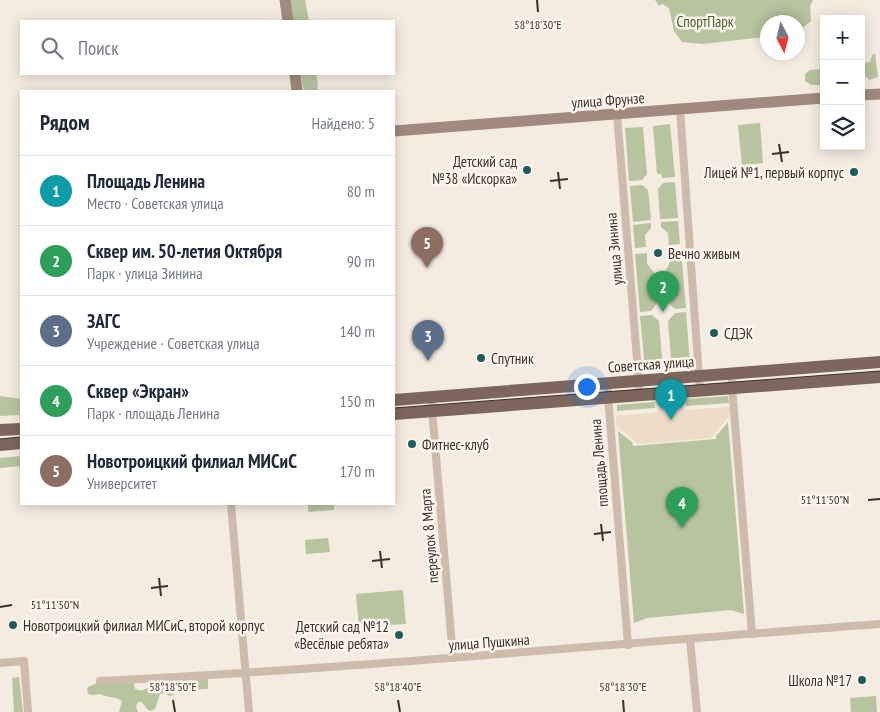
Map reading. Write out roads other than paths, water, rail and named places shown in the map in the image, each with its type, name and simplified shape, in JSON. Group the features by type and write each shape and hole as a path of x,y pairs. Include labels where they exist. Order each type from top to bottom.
{"main road":[{"name":"Советская улица","path":"395,400 880,362"},
{"name":"Советская улица","path":"395,414 880,378"},
{"path":"0,430 20,429"},
{"path":"0,445 20,443"}],"street":[{"path":"285,0 288,20"},
{"path":"295,75 297,90"},
{"path":"865,95 880,94"},
{"name":"улица Фрунзе","path":"395,131 820,98"},
{"path":"680,109 700,391"},
{"name":"улица Зинина","path":"618,114 640,396"},
{"path":"732,374 752,634"},
{"name":"площадь Ленина","path":"606,383 628,645"},
{"name":"переулок 8 Марта","path":"431,397 454,658"},
{"path":"232,505 249,712"},
{"name":"улица Пушкина","path":"100,681 246,674 880,624"},
{"path":"690,639 697,712"},
{"path":"0,663 24,661 28,712"}],"tram line":[{"path":"395,408 880,371"},
{"path":"0,439 20,437"}],"place":[{"name":"Детский сад №38 «Искорка»","path":"527,170"},
{"name":"Лицей №1, первый корпус","path":"854,172"},
{"name":"Вечно живым","path":"658,253"},
{"name":"Новотроицкий филиал МИСиС","path":"427,268"},
{"name":"Сквер им. 50-летия Октября","path":"663,312"},
{"name":"СДЭК","path":"714,333"},
{"name":"Спутник","path":"481,358"},
{"name":"ЗАГС","path":"428,361"},
{"name":"Площадь Ленина","path":"671,420"},
{"name":"Фитнес-клуб","path":"412,444"},
{"name":"Сквер «Экран»","path":"682,528"},
{"name":"Новотроицкий филиал МИСиС, второй корпус","path":"13,625"},
{"name":"Детский сад №12 «Весёлые ребята»","path":"399,635"},
{"name":"Школа №17","path":"862,680"}],"park label":[{"name":"СпортПарк","path":"705,21"}]}
